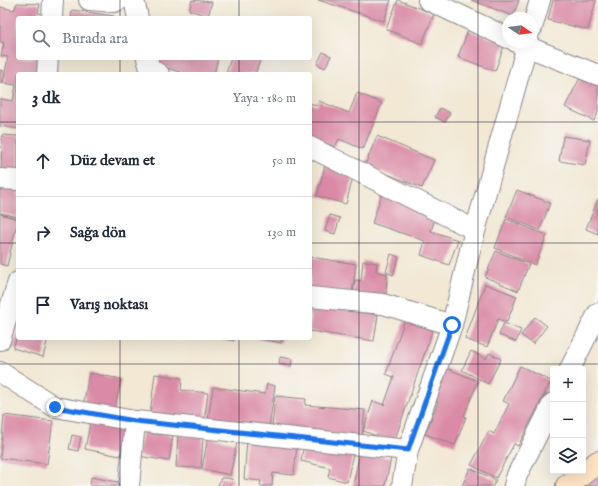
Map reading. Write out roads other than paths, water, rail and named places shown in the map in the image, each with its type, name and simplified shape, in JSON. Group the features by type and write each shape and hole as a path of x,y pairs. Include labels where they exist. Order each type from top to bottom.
{"street":[{"path":"52,16 53,0"},
{"path":"89,0 114,2 119,0"},
{"path":"134,0 138,16"},
{"path":"428,0 502,35"},
{"path":"537,12 540,0"},
{"path":"402,486 408,450 452,325 522,48"},
{"path":"533,48 598,75"},
{"path":"47,72 48,60"},
{"path":"148,60 150,69 155,72"},
{"path":"312,148 475,230"},
{"path":"0,179 16,180"},
{"path":"0,340 16,288"},
{"path":"312,298 383,304 452,325"},
{"path":"572,366 598,313"},
{"path":"0,372 55,407 135,421 408,450"},
{"path":"514,486 517,475 550,409"},
{"path":"129,486 135,421"},
{"path":"567,486 598,462"}]}
